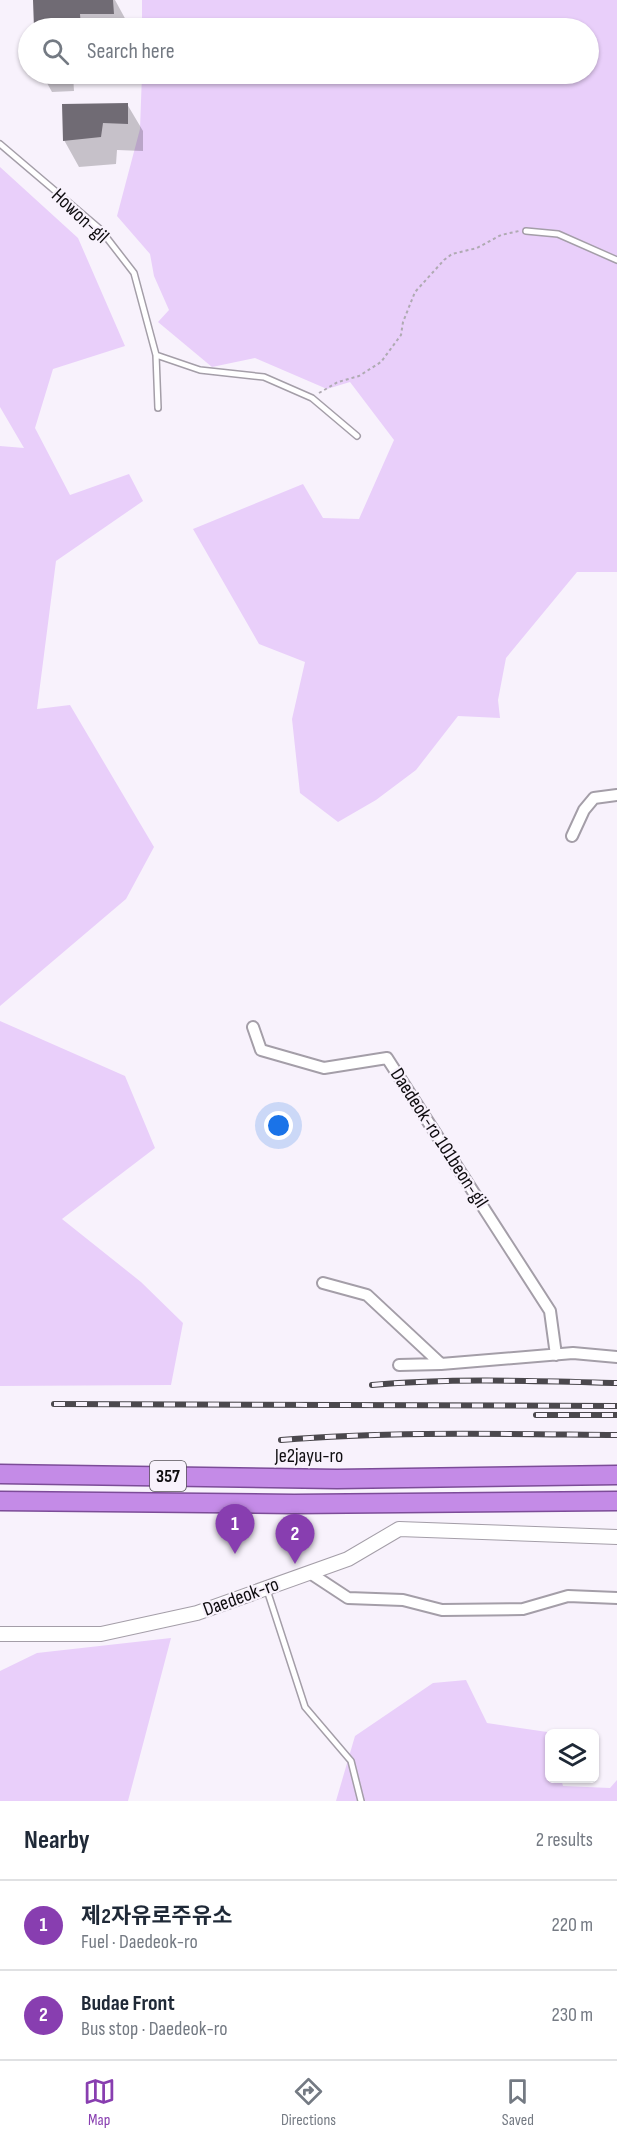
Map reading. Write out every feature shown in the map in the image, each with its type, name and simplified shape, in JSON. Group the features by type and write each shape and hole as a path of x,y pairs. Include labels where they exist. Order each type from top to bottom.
{"highway":[{"name":"Je2jayu-ro","path":"0,1474 337,1479 617,1475"},
{"name":"357","path":"0,1501 294,1504 617,1500"}],"street":[{"path":"572,836 584,810 594,798 617,795"},
{"name":"Daedeok-ro 101beon-gil","path":"253,1027 261,1050 324,1068 387,1058 550,1311 556,1355"},
{"path":"323,1283 367,1295 441,1364"},
{"path":"399,1365 441,1364 573,1353 617,1356"},
{"name":"Daedeok-ro","path":"0,1634 101,1634 197,1613 348,1559 399,1529 617,1537"},
{"path":"309,1573 348,1598 403,1600 442,1610 523,1609 568,1596 617,1598"}],"lane":[{"name":"Howon-gil","path":"0,144 99,229 134,273 156,355 158,408"},
{"path":"526,231 558,234 617,260"},
{"path":"156,355 200,370 264,378 312,398 357,436"},
{"path":"266,1588 305,1707 351,1761 361,1801"}],"path":[{"path":"312,398 338,382 359,376 381,362 401,335 403,322 415,292 444,260 452,254 477,248 513,231 526,231"}],"shaded area":[{"path":"142,0 617,0 617,572 577,572 506,658 498,700 500,718 458,716 416,770 376,800 338,822 300,793 292,719 305,662 259,644 193,529 303,484 323,518 359,519 394,440 350,382 327,389 255,358 212,367 158,322 169,310 154,276 150,254 117,216 140,129 142,84 599,84 599,18 142,18"},
{"path":"0,167 78,238 125,346 53,369 35,428 70,495 129,474 143,501 56,561 37,709 70,705 154,847 126,899 0,1006 0,446 24,448 0,407"},
{"path":"0,1021 125,1076 155,1148 62,1219 141,1282 183,1323 171,1385 0,1386"},
{"path":"171,1638 128,1801 0,1801 0,1671 37,1653"},
{"path":"466,1680 487,1723 545,1732 545,1783 610,1788 617,1780 617,1801 336,1801 355,1736 433,1683"}],"building":[{"path":"33,0 113,0 114,14 80,14 80,18 34,18"},
{"path":"128,103 128,124 103,123 101,137 63,141 62,104"}],"railway":[{"path":"372,1385 463,1381 617,1383"},
{"path":"54,1404 617,1406"},
{"path":"536,1415 617,1415"},
{"path":"281,1440 407,1434 617,1435"}],"place":[{"name":"제2자유로주유소","path":"235,1554"},
{"name":"Budae Front","path":"295,1564"}]}
